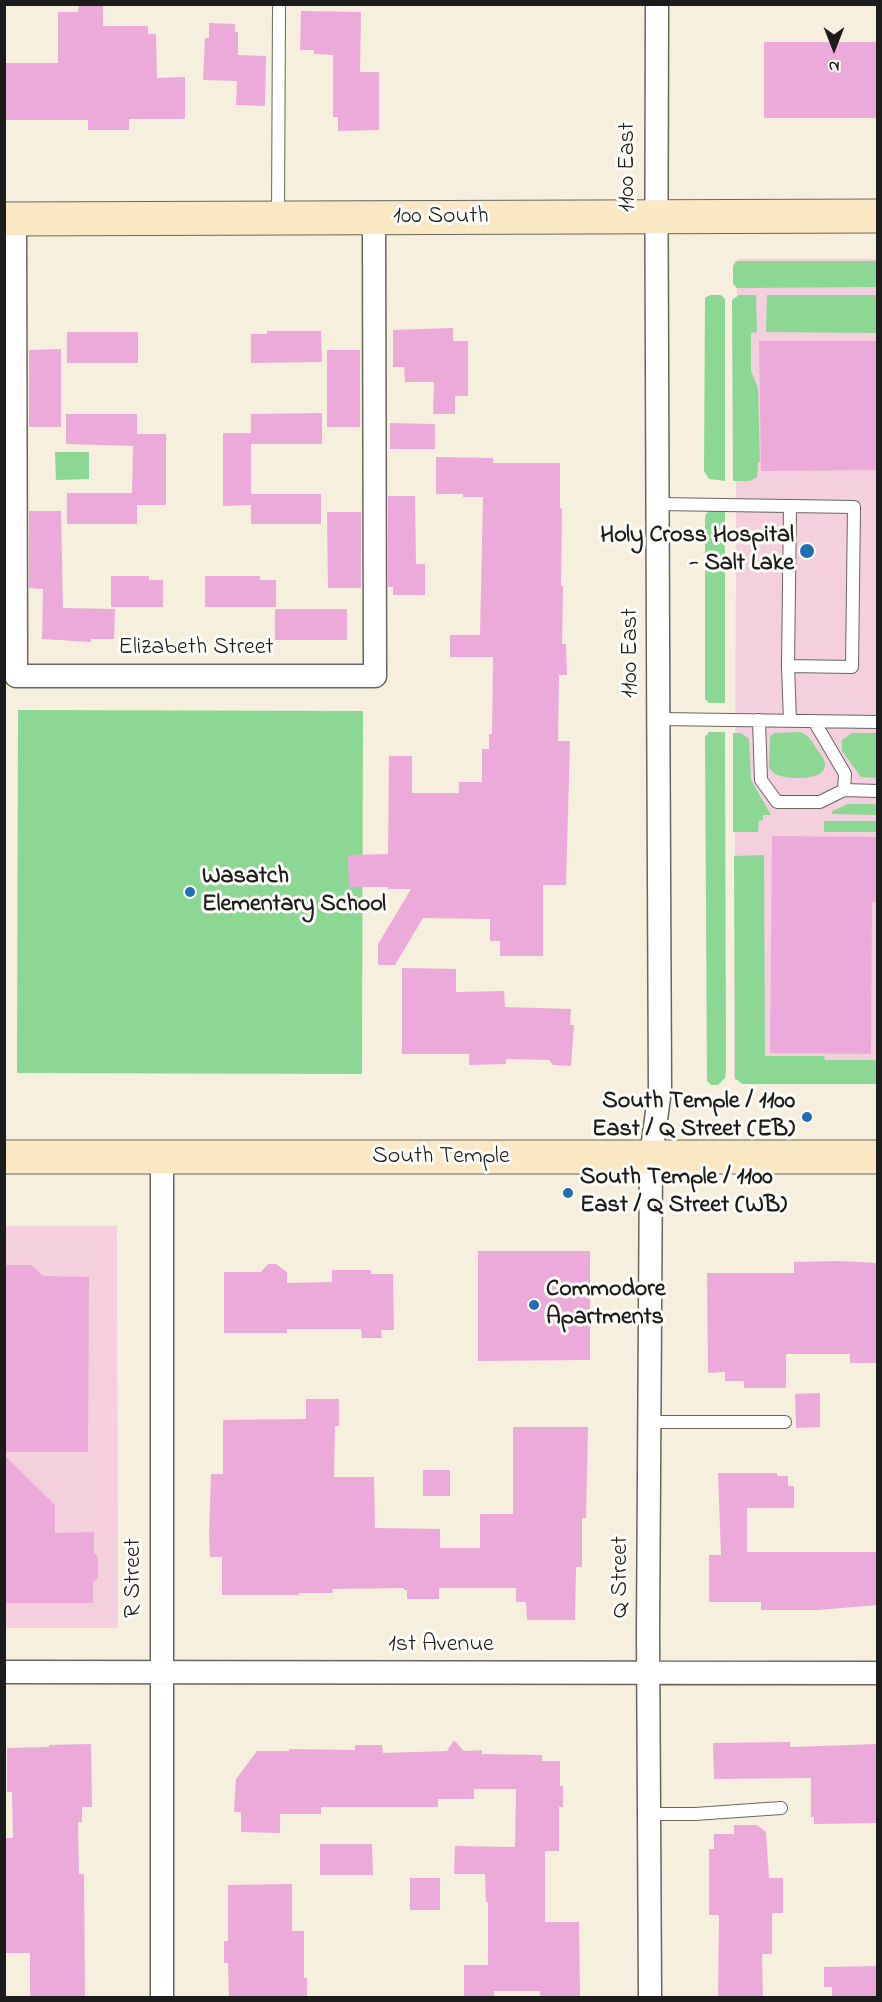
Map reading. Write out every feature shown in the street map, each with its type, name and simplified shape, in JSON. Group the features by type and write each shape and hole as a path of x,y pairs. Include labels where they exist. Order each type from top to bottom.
{"main road":[{"name":"100 South","path":"10,219 878,216"},
{"name":"South Temple","path":"4,1157 878,1157"}],"street":[{"name":"1100 East","path":"651,1156 660,1090 657,4"},
{"name":"Elizabeth Street","path":"10,219 16,676 375,676 374,219"},
{"name":"Q Street","path":"650,1998 651,1156"},
{"name":"R Street","path":"162,1158 162,1998"},
{"name":"1st Avenue","path":"4,1672 878,1673"}],"lane":[{"path":"278,219 279,8"},
{"path":"658,504 854,507 852,667 788,666"},
{"path":"790,506 788,666 790,721"},
{"path":"659,720 878,722"},
{"path":"759,720 761,780 777,802 820,802 844,790 878,791"},
{"path":"814,721 845,774 844,790"},
{"path":"649,1422 785,1422"},
{"path":"650,1814 695,1814 781,1808"}],"shaded area":[{"name":"Holy Cross Hospital - Salt Lake","path":"737,259 877,259 877,1080 734,1080"},
{"path":"4,1226 117,1226 118,1628 5,1628"}],"green space":[{"path":"736,261 877,261 877,287 737,288 733,284 733,266"},
{"path":"710,295 721,295 725,299 725,481 709,479 704,471 705,298"},
{"path":"739,295 756,295 757,332 751,333 751,371 758,388 760,462 758,462 757,477 750,481 733,481 732,300"},
{"path":"767,295 877,295 877,333 766,332"},
{"path":"55,452 89,452 89,479 56,480"},
{"path":"711,509 725,509 725,703 709,703 705,699 705,519"},
{"name":"Wasatch Elementary School","path":"18,710 363,711 362,1074 17,1073"},
{"path":"709,732 725,732 726,1072 725,1078 718,1085 711,1085 707,1081 705,737"},
{"path":"800,732 810,738 822,756 825,762 824,770 808,778 793,778 776,774 769,768 770,737 774,733"},
{"path":"733,733 741,733 749,739 751,780 771,815 763,815 763,820 759,821 758,832 733,832"},
{"path":"852,733 877,733 877,778 861,777 842,751 842,740"},
{"path":"848,804 877,804 877,815 832,814 832,811"},
{"path":"824,821 877,821 877,832 824,832"},
{"path":"764,855 765,1056 824,1056 825,1060 877,1060 877,1084 742,1084 735,1078 734,856"}],"building":[{"path":"79,4 103,4 103,26 148,26 148,34 156,34 157,78 185,77 185,119 129,119 129,130 88,130 88,120 4,120 4,63 58,63 58,12 78,12"},
{"path":"301,11 361,12 360,72 379,72 379,130 338,131 338,117 333,117 333,55 314,54 314,50 300,50"},
{"path":"209,23 235,24 235,32 238,32 238,55 266,56 265,106 236,105 237,81 203,80 205,38 209,38"},
{"path":"764,42 878,42 878,118 764,118"},
{"path":"453,328 453,341 468,341 468,396 455,396 455,414 433,414 434,382 405,382 404,367 393,367 393,330"},
{"path":"267,331 321,331 322,362 251,363 251,334 267,334"},
{"path":"67,332 138,332 138,363 67,363"},
{"path":"759,341 878,341 878,470 761,471"},
{"path":"61,349 61,427 29,427 29,350"},
{"path":"327,350 360,350 360,427 327,427"},
{"path":"322,413 322,444 251,444 251,414"},
{"path":"66,414 137,414 137,434 166,434 166,505 137,505 137,524 67,524 67,493 132,493 133,446 66,444"},
{"path":"390,423 435,424 435,449 390,449"},
{"path":"223,433 251,433 251,494 321,494 321,524 251,524 251,505 223,506"},
{"path":"436,457 493,458 493,463 560,463 562,644 566,644 567,675 559,675 558,741 570,741 566,885 543,885 543,956 500,956 500,941 490,941 490,919 423,918 395,965 378,965 378,944 411,889 349,887 348,855 388,854 389,756 412,756 412,793 459,793 459,782 482,782 482,749 489,749 489,734 492,734 493,657 450,657 450,635 480,635 483,497 436,494"},
{"path":"388,496 415,496 416,564 425,564 425,595 393,595 393,587 388,587"},
{"path":"29,511 61,511 63,608 115,609 114,639 91,639 91,642 42,639 43,589 29,588"},
{"path":"327,512 361,512 361,588 328,588"},
{"path":"111,576 149,576 149,580 163,580 163,607 111,607"},
{"path":"205,576 260,576 260,580 276,580 276,607 205,607"},
{"path":"275,609 347,609 347,640 275,640"},
{"path":"772,836 878,837 878,902 872,902 871,1054 770,1053"},
{"path":"402,968 456,969 456,992 504,991 505,1007 571,1009 570,1025 574,1025 571,1066 553,1065 549,1060 506,1059 506,1064 469,1065 469,1054 402,1054"},
{"name":"Commodore Apartments","path":"478,1251 590,1251 590,1360 478,1361"},
{"path":"794,1262 878,1263 878,1363 850,1363 850,1354 786,1354 786,1388 744,1388 744,1381 725,1381 725,1372 708,1373 707,1273 794,1273"},
{"path":"268,1264 276,1264 287,1272 287,1283 332,1282 332,1270 371,1270 371,1274 393,1274 394,1330 381,1330 382,1338 362,1338 361,1329 287,1329 287,1333 224,1333 224,1272 261,1272"},
{"path":"4,1265 31,1265 43,1276 89,1277 88,1452 4,1452"},
{"path":"820,1393 820,1427 796,1428 795,1394"},
{"path":"306,1399 339,1399 339,1426 335,1426 334,1477 374,1477 375,1528 440,1529 440,1548 480,1548 480,1514 513,1514 513,1427 588,1427 586,1518 582,1518 582,1567 576,1567 575,1620 527,1620 526,1602 516,1602 516,1588 439,1588 439,1599 407,1599 407,1590 404,1588 332,1589 333,1593 299,1593 299,1595 222,1595 222,1557 210,1557 209,1536 211,1474 223,1474 223,1420 306,1419"},
{"path":"4,1455 55,1505 55,1533 94,1532 94,1553 98,1557 98,1578 93,1582 93,1603 4,1603"},
{"path":"423,1470 450,1470 450,1496 423,1496"},
{"path":"718,1473 777,1473 777,1476 788,1476 788,1486 794,1486 794,1508 747,1508 747,1552 878,1552 878,1605 818,1610 761,1610 761,1602 709,1602 709,1555 721,1555"},
{"path":"454,1740 464,1751 482,1750 482,1754 542,1755 542,1761 560,1761 563,1807 559,1807 559,1851 545,1851 545,1922 579,1922 580,1998 540,1998 540,1991 494,1991 494,1998 464,1998 464,1965 488,1965 488,1902 486,1902 485,1874 454,1874 455,1846 515,1847 516,1789 474,1789 474,1799 438,1799 438,1807 321,1807 321,1814 280,1814 280,1833 241,1832 241,1812 234,1812 236,1779 257,1751 355,1750 355,1745 382,1745 383,1753 447,1751"},
{"path":"790,1742 790,1747 878,1744 878,1823 814,1824 814,1817 811,1817 811,1778 714,1779 713,1743"},
{"path":"91,1744 92,1807 82,1807 82,1822 78,1822 79,1874 84,1874 85,1997 30,1998 30,1953 4,1953 6,1838 13,1838 12,1792 7,1792 7,1748"},
{"path":"734,1825 757,1825 766,1832 769,1878 783,1878 783,1913 772,1915 772,1954 762,1954 763,1998 718,1998 719,1915 709,1915 709,1849 714,1849 714,1834 734,1834"},
{"path":"320,1844 372,1844 373,1875 320,1875"},
{"path":"410,1878 440,1878 440,1910 410,1910"},
{"path":"292,1884 292,1931 304,1931 304,1978 307,1978 307,1998 229,1998 228,1963 224,1963 224,1941 228,1941 228,1885"},
{"path":"878,1966 878,1998 832,1998 832,1987 824,1987 824,1967"}],"place":[{"name":"Holy Cross Hospital - Salt Lake","path":"807,551"},
{"name":"Wasatch Elementary School","path":"190,892"},
{"name":"South Temple / 1100 East / Q Street (EB)","path":"807,1117"},
{"name":"South Temple / 1100 East / Q Street (WB)","path":"568,1193"},
{"name":"Commodore Apartments","path":"534,1305"}]}
